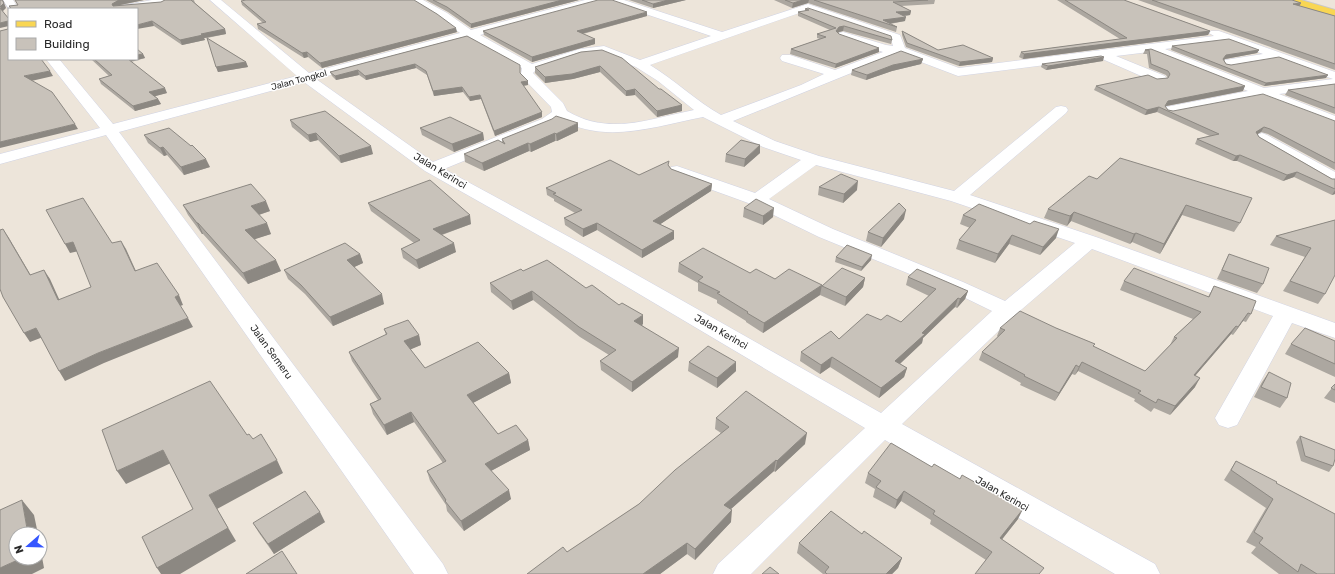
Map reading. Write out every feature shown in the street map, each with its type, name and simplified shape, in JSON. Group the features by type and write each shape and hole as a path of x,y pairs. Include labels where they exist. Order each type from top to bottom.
{"main road":[{"path":"1289,0 1335,13"}],"street":[{"path":"125,8 168,0"},
{"name":"Jalan Kerinci","path":"215,0 307,78 431,168 577,249 883,426 1144,574"},
{"path":"416,0 443,15 468,33 531,68"},
{"name":"Jalan Tongkol","path":"0,159 307,78 468,33 597,0"},
{"path":"614,0 722,36"},
{"path":"640,64 810,7 896,37 900,50"},
{"path":"1206,30 1335,76"},
{"path":"843,35 885,49 900,50 958,72 1228,38"},
{"path":"1148,47 1335,121"},
{"path":"705,112 621,129 608,130 587,126 571,120 560,113 558,106 527,74 527,70 580,53 604,50 640,64 663,78 705,112 720,121 768,144 813,159 957,196 1088,241 1335,331"},
{"path":"720,121 806,88 834,74 900,50"},
{"path":"1102,54 1160,79"},
{"path":"1229,63 1280,56"},
{"path":"786,58 834,74"},
{"name":"Jalan Semeru","path":"53,60 110,130 432,574"},
{"path":"1171,110 1264,92 1335,83"},
{"path":"957,196 1061,110"},
{"path":"431,168 547,122 560,113"},
{"path":"1262,138 1335,179"},
{"path":"757,200 813,159"},
{"path":"677,171 757,200 826,233 956,286 1007,310"},
{"path":"729,574 883,426 1007,310 1088,241"},
{"path":"1228,418 1286,314"},
{"path":"1312,322 1335,316"}],"building":[{"path":"0,0 4,3 0,7"},
{"path":"15,0 119,0 112,4 113,6 161,2 165,0 191,0 225,29 180,40 152,21 138,25 138,8 11,8 9,6 18,5"},
{"path":"414,0 456,28 320,63 307,52 302,53 257,24 266,22 241,1"},
{"path":"433,0 562,0 471,24 447,7"},
{"path":"598,0 612,0 647,12 577,31 595,39 532,57 483,31"},
{"path":"642,0 668,0 653,4"},
{"path":"785,0 803,0 793,3"},
{"path":"814,0 928,0 893,2 911,11 896,12 906,17 883,20 897,27"},
{"path":"1065,0 1124,0 1210,31 1024,54 1021,52 1127,38"},
{"path":"1152,0 1292,0 1301,3 1293,4 1335,16 1335,64"},
{"path":"0,8 8,18 8,21 0,23"},
{"path":"808,8 891,36 892,40 844,26 839,27 836,31 839,34 879,48 836,64 791,49 826,37 817,34 836,28 798,12 809,10 805,9"},
{"path":"8,29 8,60 42,60 50,71 24,76 52,92 75,124 0,142 0,31"},
{"path":"902,31 938,50 963,45 993,58 960,62 907,43"},
{"path":"467,36 520,65 520,73 528,81 521,82 542,112 494,131 480,95 469,97 462,87 433,91 426,71 415,64 365,76 358,70 335,76 330,72"},
{"path":"207,38 246,62 216,67"},
{"path":"1229,39 1259,50 1226,55 1223,59 1226,64 1231,65 1279,57 1328,75 1266,83 1172,46"},
{"path":"1151,49 1245,86 1168,101 1165,106 1168,110 1173,111 1263,94 1335,121 1335,163 1270,129 1264,127 1256,132 1259,137 1332,179 1335,179 1335,189 1297,172 1287,175 1240,155 1236,156 1197,139 1219,134 1159,107 1147,110 1096,86 1148,75 1157,79 1168,78 1170,74 1168,71 1151,64 1149,50 1145,50"},
{"path":"138,50 143,54 138,55"},
{"path":"602,50 622,58 659,89 682,105 657,111 635,89 626,91 600,66 572,74 545,77 535,67 581,52"},
{"path":"901,51 923,59 893,65 867,75 852,70"},
{"path":"1101,56 1104,57 1048,66 1042,64"},
{"path":"95,60 129,60 165,88 149,92 158,99 133,106 99,79 112,75"},
{"path":"1335,84 1335,108 1288,90"},
{"path":"325,111 371,146 339,156 316,133 308,135 290,120"},
{"path":"556,116 578,123 556,134 555,133 530,144 528,143 482,163 464,154 498,140 505,144 502,139"},
{"path":"450,117 483,133 452,144 420,128"},
{"path":"169,128 191,146 192,145 206,159 181,167 163,147 160,148 144,135"},
{"path":"741,140 760,145 745,159 726,154"},
{"path":"1120,158 1252,198 1240,223 1186,205 1164,244 1074,212 1070,216 1048,209 1089,176 1097,179"},
{"path":"610,160 639,175 669,161 668,165 671,169 712,184 653,221 674,231 642,250 597,223 583,229 564,218 582,210 553,194 556,193 546,188"},
{"path":"841,174 858,181 844,194 819,187"},
{"path":"430,180 470,215 433,229 454,243 416,260 401,249 420,240 368,203"},
{"path":"251,184 266,201 251,206 267,223 245,230 276,260 243,273 197,223 183,205"},
{"path":"83,198 112,243 121,241 135,271 157,263 179,295 175,297 188,318 98,353 59,371 36,328 24,333 3,297 0,289 0,230 3,229 30,275 44,270 58,300 91,287 73,242 65,244 46,210"},
{"path":"756,199 774,208 763,216 744,208"},
{"path":"899,203 906,210 883,238 868,232"},
{"path":"979,204 1030,224 1034,221 1059,229 1043,247 1012,235 998,254 959,240 976,220 963,215"},
{"path":"1335,220 1335,275 1325,294 1290,281 1311,248 1276,236"},
{"path":"345,243 360,254 347,260 382,294 330,317 301,285 284,270"},
{"path":"847,245 872,255 862,267 836,257"},
{"path":"703,248 750,273 756,269 775,279 789,269 822,285 764,323 717,293 720,292 698,281 703,277 679,263"},
{"path":"1229,254 1269,268 1263,284 1222,270"},
{"path":"547,260 586,288 592,285 619,305 622,303 643,315 634,321 679,348 632,382 600,361 616,350 579,327 532,291 511,301 490,283 521,269 523,271"},
{"path":"842,268 865,278 846,297 822,286"},
{"path":"1134,268 1209,297 1214,286 1256,301 1251,314 1248,313 1238,327 1236,326 1194,375 1200,378 1175,406 1158,399 1156,403 1138,393 1141,391 1082,362 1079,367 1076,365 1059,393 1024,376 1025,375 982,352 1005,330 1000,328 1020,311 1095,344 1093,346 1145,371 1177,338 1174,337 1201,312 1124,281"},
{"path":"917,269 968,291 960,299 958,298 922,333 925,334 895,361 907,368 881,388 832,357 821,365 801,352 831,331 839,339 867,314 881,320 887,315 901,322 936,289 908,277"},
{"path":"408,320 419,335 404,341 425,368 478,342 509,373 467,395 498,434 516,425 528,440 485,464 509,490 461,521 445,501 446,500 427,471 446,461 411,412 384,425 370,404 381,399 349,352 387,334 384,329"},
{"path":"1305,328 1335,341 1335,364 1291,344"},
{"path":"708,346 736,362 717,378 689,362"},
{"path":"1269,372 1291,383 1287,398 1261,387"},
{"path":"210,381 247,435 249,434 253,439 261,434 277,460 209,495 228,528 157,568 142,537 193,509 163,450 117,471 102,430"},
{"path":"1335,384 1335,390 1331,388"},
{"path":"746,391 807,433 777,461 776,460 724,505 732,510 695,549 687,543 643,574 527,574 563,547 567,552 639,504 675,470 729,427 716,418"},
{"path":"1300,436 1335,450 1333,466 1305,456"},
{"path":"891,443 932,467 934,464 960,479 962,475 1023,509 1000,538 1044,568 1039,574 975,574 992,552 933,514 935,511 904,491 897,500 876,487 881,481 868,473"},
{"path":"1236,461 1335,514 1335,574 1317,574 1301,564 1298,572 1259,543 1263,538 1254,532 1273,499 1231,470"},
{"path":"305,491 320,512 268,544 253,523"},
{"path":"22,500 27,526 8,526 8,564 0,568 0,510"},
{"path":"831,511 862,534 864,531 902,558 886,574 827,574 825,572 829,567 799,543"},
{"path":"282,551 297,574 246,574"},
{"path":"770,567 779,574 762,574"}]}
